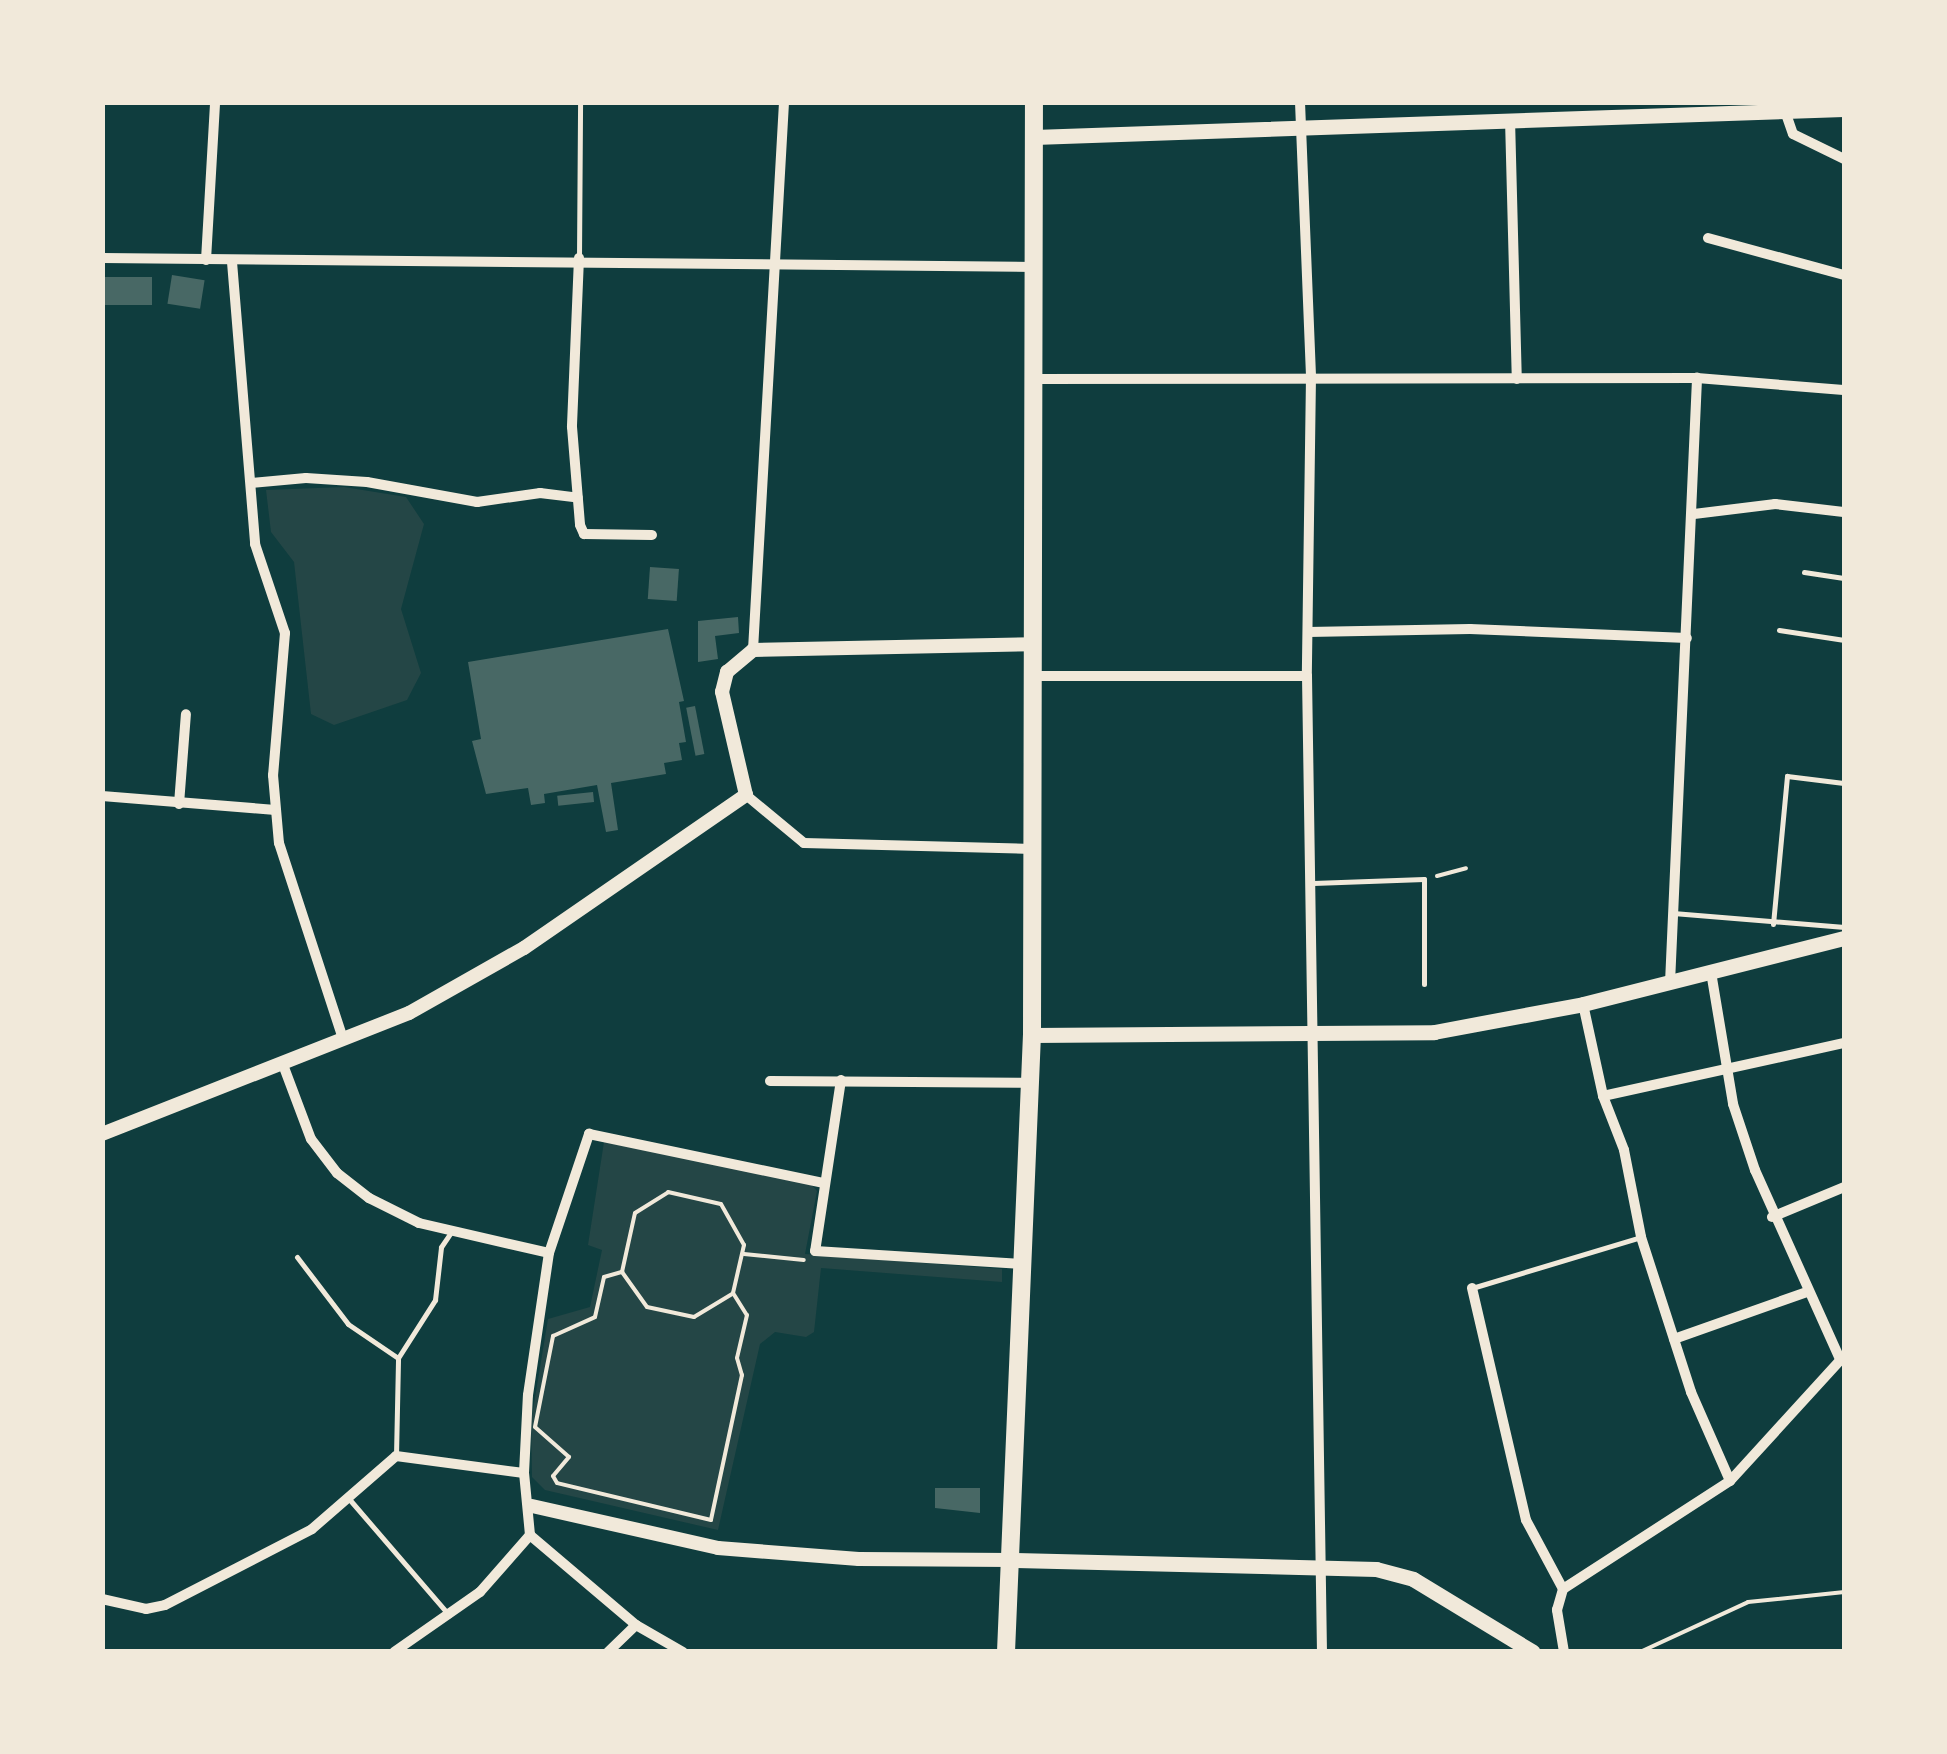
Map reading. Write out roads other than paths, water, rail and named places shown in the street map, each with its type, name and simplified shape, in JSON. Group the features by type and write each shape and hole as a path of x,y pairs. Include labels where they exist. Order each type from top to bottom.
{"highway":[{"path":"1006,1652 1032,1035 1034,102"}],"main road":[{"path":"1034,136 1510,119 1571,110 1844,109"},
{"path":"1032,1035 1314,1036 1434,1032 1582,1004 1844,938"},
{"path":"1011,1560 1320,1564 1413,1579 1533,1652"}],"street":[{"path":"206,260 215,102"},
{"path":"753,650 784,102"},
{"path":"1300,102 1311,376 1307,676 1322,1652"},
{"path":"1785,110 1794,134 1844,160"},
{"path":"1510,119 1517,380"},
{"path":"1708,238 1844,276"},
{"path":"102,258 232,262 579,258 1034,266"},
{"path":"579,258 572,427 584,534 652,534"},
{"path":"232,262 254,544 285,633 274,810 288,888 343,1038"},
{"path":"1670,983 1694,514 1697,378"},
{"path":"1034,379 1697,378 1844,390"},
{"path":"252,483 367,482 477,502 540,493 578,498"},
{"path":"1694,514 1775,504 1844,512"},
{"path":"1308,632 1503,630 1686,638"},
{"path":"1032,644 753,650 728,672 722,692 746,795 804,843 1032,849"},
{"path":"1032,676 1307,676"},
{"path":"179,804 186,714"},
{"path":"102,1134 343,1038 470,981 746,795"},
{"path":"102,796 274,810"},
{"path":"1564,1652 1557,1610 1563,1588 1730,1481 1843,1359 1772,1218 1726,1066 1711,972"},
{"path":"1582,1004 1603,1096 1624,1150 1641,1238 1674,1339 1730,1481"},
{"path":"1603,1096 1844,1043"},
{"path":"282,1062 311,1139 337,1173 395,1212 451,1232 549,1253"},
{"path":"840,1080 815,1250 1024,1264"},
{"path":"770,1081 1031,1083"},
{"path":"394,1652 450,1616 530,1536 532,1506 524,1474 549,1253 589,1134 823,1183"},
{"path":"1772,1218 1844,1187"},
{"path":"1472,1288 1526,1520 1563,1588"},
{"path":"1674,1339 1807,1292"},
{"path":"102,1600 146,1610 165,1605 312,1530 396,1456 524,1474"},
{"path":"532,1506 733,1549 1011,1560"},
{"path":"530,1536 636,1625 682,1652"},
{"path":"608,1652 636,1625"}],"lane":[{"path":"579,258 580,102"},
{"path":"1804,572 1844,578"},
{"path":"1779,630 1844,640"},
{"path":"1773,924 1787,776 1844,783"},
{"path":"1310,883 1424,879 1424,984"},
{"path":"1673,914 1844,928"},
{"path":"396,1456 398,1358 435,1300 441,1247 451,1232"},
{"path":"1472,1288 1641,1238"},
{"path":"296,1257 348,1324 398,1358"},
{"path":"350,1500 450,1616"}]}
